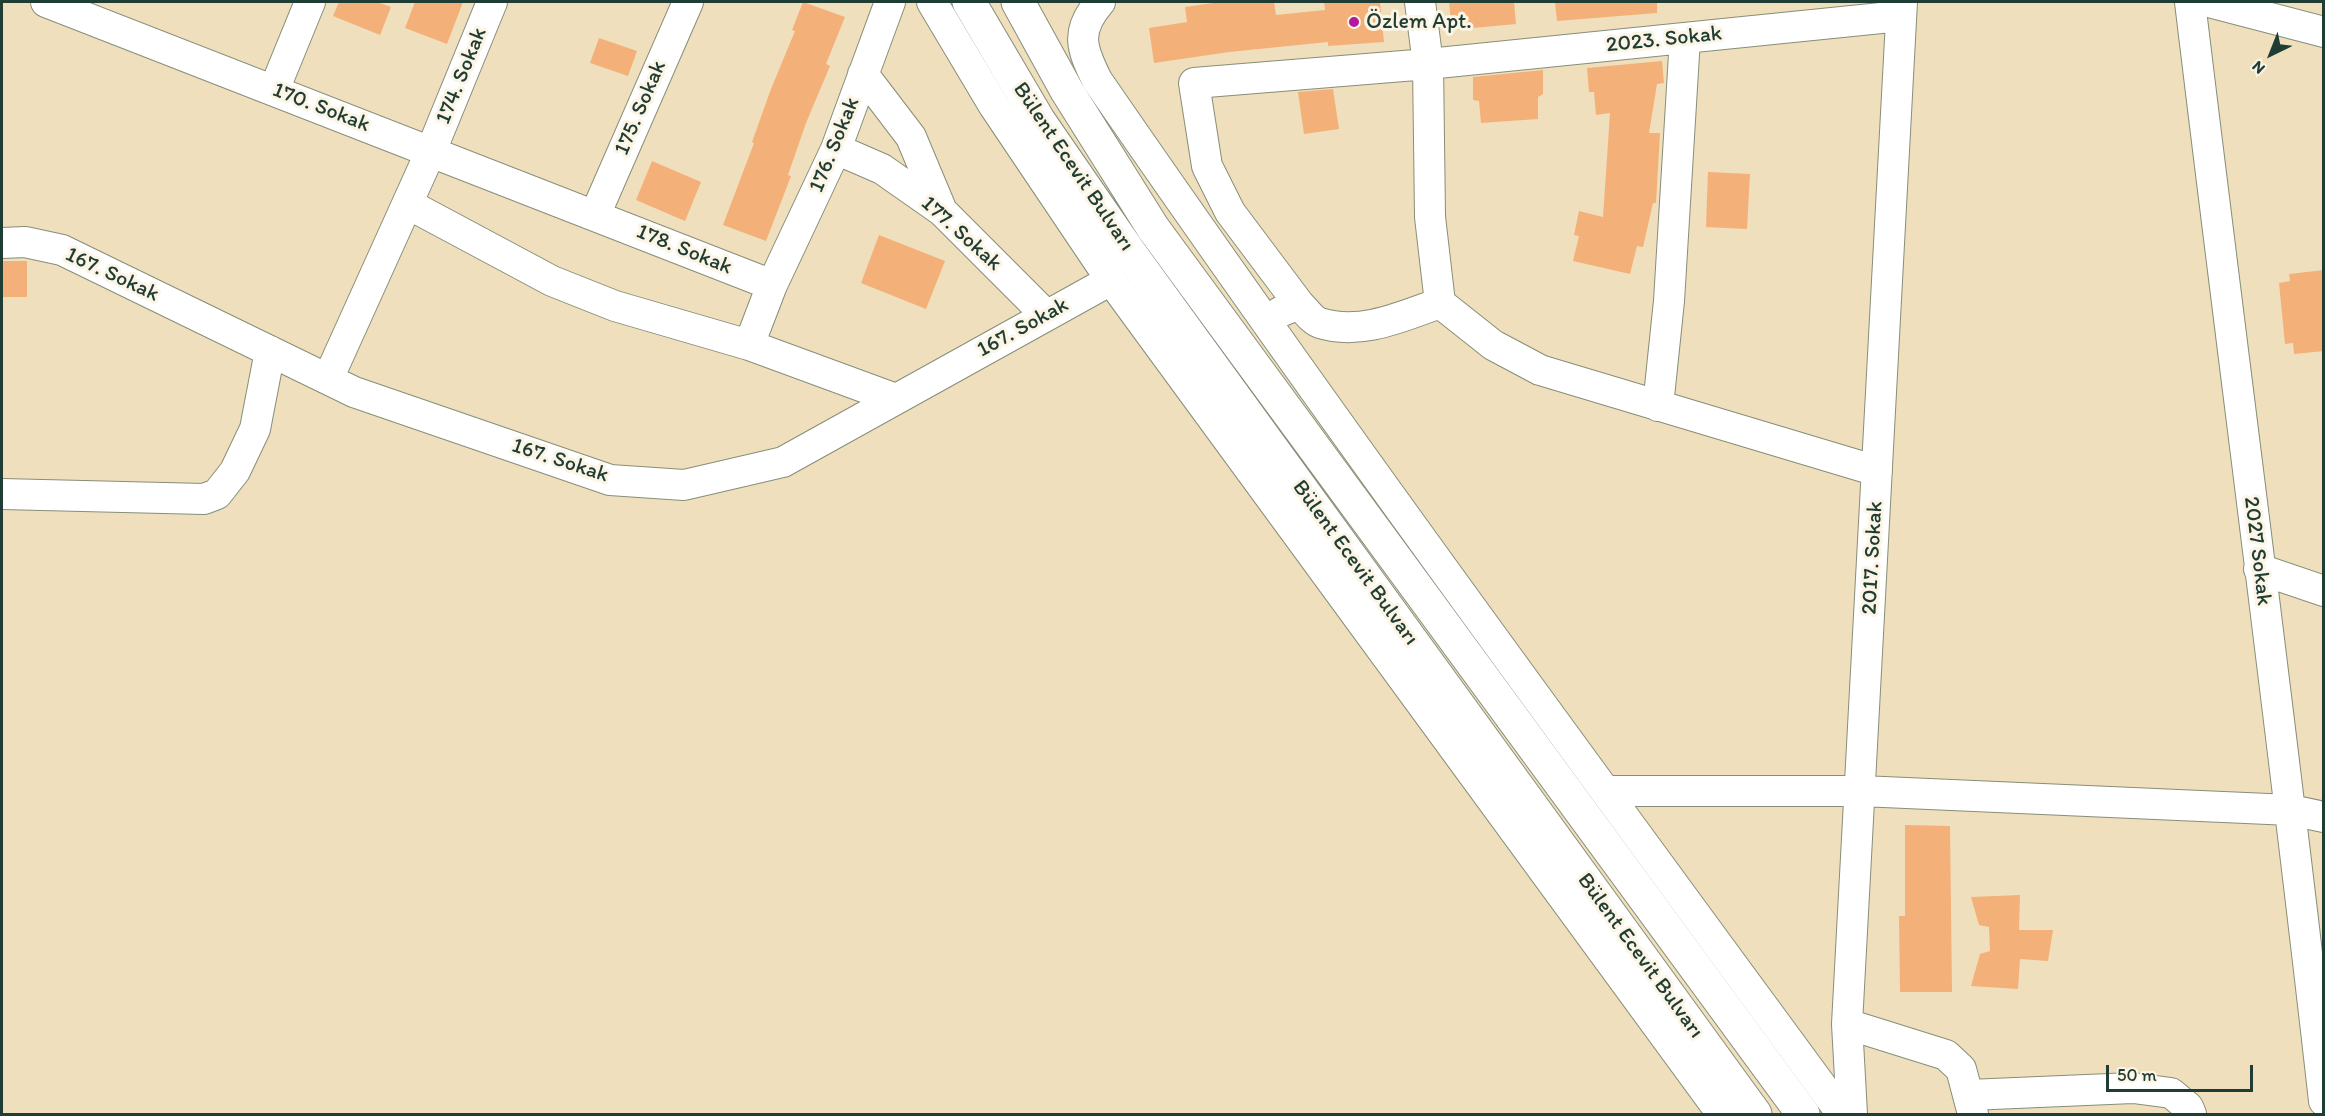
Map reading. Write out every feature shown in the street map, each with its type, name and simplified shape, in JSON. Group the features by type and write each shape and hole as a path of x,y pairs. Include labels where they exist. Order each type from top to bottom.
{"main road":[{"name":"Bülent Ecevit Bulvarı","path":"969,2 1039,122 1132,256 1755,1114"},
{"name":"Bülent Ecevit Bulvarı","path":"1018,2 1067,91 1153,228 1803,1114"}],"street":[{"name":"170. Sokak","path":"46,2 110,13 274,90 595,215"},
{"path":"274,90 310,2"},
{"name":"174. Sokak","path":"328,379 408,204 492,2"},
{"name":"175. Sokak","path":"595,215 688,2"},
{"name":"176. Sokak","path":"749,345 772,285 836,149 890,2"},
{"path":"932,2 994,106 1111,280 1722,1114"},
{"path":"1100,2 1090,13 1082,34 1083,52 1097,80 1263,318 1842,1114"},
{"path":"1420,2 1428,63 1430,217 1440,303 1493,345 1540,370 1877,471"},
{"name":"2027 Sokak","path":"2190,2 2259,569 2291,810 2324,1101"},
{"path":"2209,2 2324,32"},
{"name":"2023. Sokak","path":"1299,304 1230,212 1207,166 1194,83 1685,38 1901,9"},
{"name":"2017. Sokak","path":"1852,1114 1847,1024 1901,9"},
{"path":"1658,406 1669,301 1685,38"},
{"path":"863,74 911,137 942,211"},
{"name":"177. Sokak","path":"836,149 882,169 942,211 1046,315"},
{"path":"408,204 552,281 615,306 749,345 896,399"},
{"name":"178. Sokak","path":"595,215 772,285"},
{"name":"167. Sokak","path":"2,243 25,242 62,250 354,392 610,480 684,485 783,462 1111,280"},
{"path":"1263,318 1299,304 1318,323 1352,327 1388,321 1440,303"},
{"path":"2,494 204,498 217,494 235,471 255,429 270,351"},
{"path":"2259,569 2324,591"},
{"path":"1605,791 1861,791 2291,810 2324,817"},
{"path":"1847,1024 1946,1055 1960,1069 1971,1105 2133,1088 2171,1093 2188,1107 2191,1114"}],"building":[{"path":"339,2 377,2 391,7 380,35 333,16"},
{"path":"415,2 463,2 447,44 405,28"},
{"path":"803,2 845,17 826,64 830,66 806,123 788,175 791,176 766,241 723,225 754,143 752,142 771,89 795,31 792,30"},
{"path":"1220,2 1274,2 1276,15 1325,10 1324,2 1380,2 1384,42 1328,46 1328,42 1229,52 1154,63 1149,28 1187,22 1185,7"},
{"path":"1449,2 1514,2 1516,24 1452,30"},
{"path":"1555,2 1657,2 1657,13 1557,21"},
{"path":"599,38 637,51 628,76 590,63"},
{"path":"1662,61 1664,83 1657,84 1649,133 1660,133 1656,203 1653,203 1643,247 1637,246 1630,274 1573,261 1579,236 1574,235 1579,211 1603,217 1610,113 1596,115 1594,92 1589,92 1587,68"},
{"path":"1543,70 1543,94 1538,97 1538,119 1481,123 1479,101 1473,100 1473,77"},
{"path":"1333,89 1339,129 1304,134 1298,92"},
{"path":"652,161 701,182 685,221 636,200"},
{"path":"1708,172 1750,174 1747,229 1706,227"},
{"path":"879,235 945,261 926,309 861,283"},
{"path":"2,261 27,261 27,297 2,297"},
{"path":"2324,270 2324,351 2294,354 2293,343 2285,344 2279,283 2290,281 2289,274"},
{"path":"1905,825 1950,826 1952,992 1900,992 1899,916 1905,916"},
{"path":"2020,895 2019,930 2053,930 2048,961 2020,959 2018,989 1971,986 1980,954 1990,951 1989,927 1979,925 1971,897"}],"place":[{"name":"Özlem Apt.","path":"1354,22"}]}
